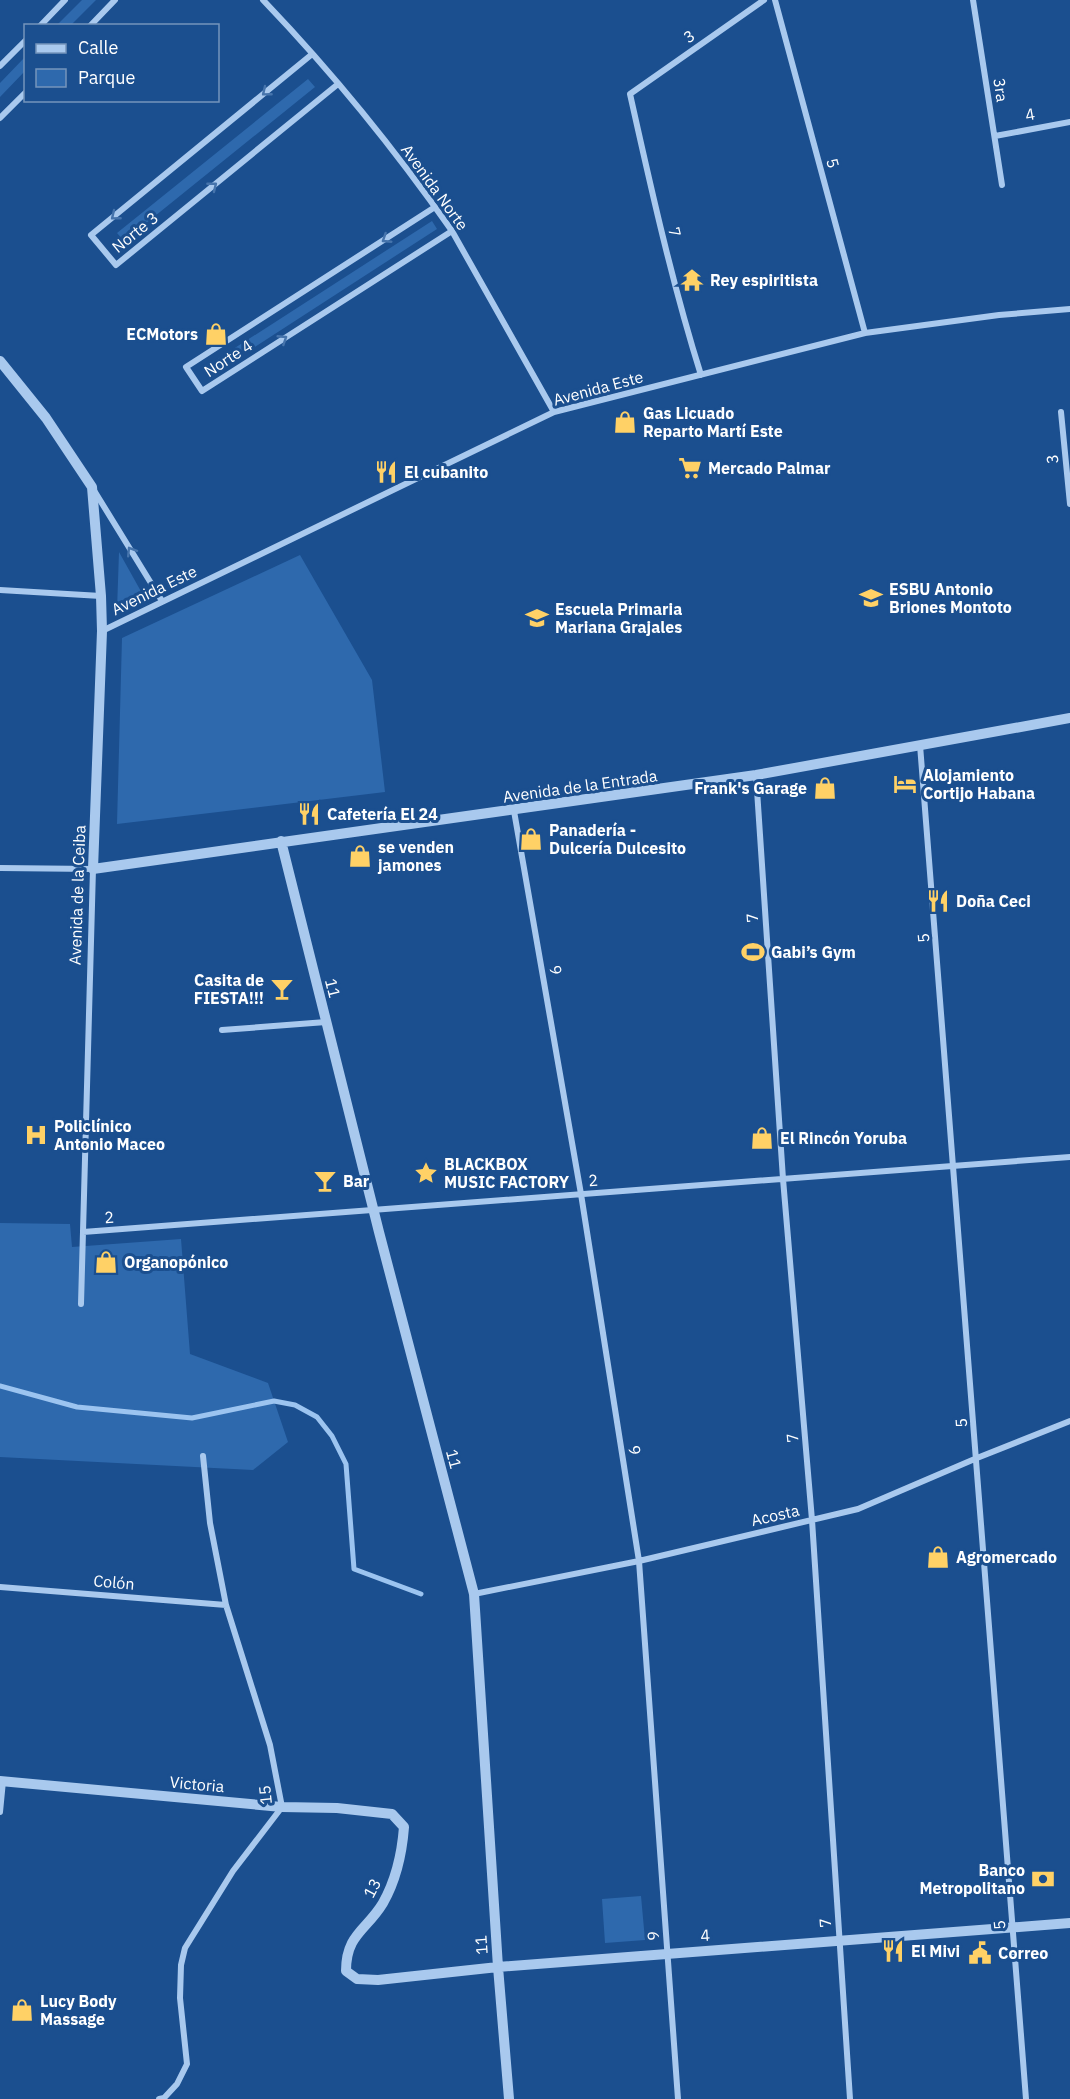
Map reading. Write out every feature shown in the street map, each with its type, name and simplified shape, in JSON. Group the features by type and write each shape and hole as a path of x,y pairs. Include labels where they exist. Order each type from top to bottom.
{"street":[{"path":"42,24 65,0"},
{"path":"92,24 115,0"},
{"name":"Avenida Norte","path":"263,0 338,84 452,231 554,412"},
{"name":"3","path":"630,94 764,0"},
{"name":"5","path":"775,0 865,333"},
{"name":"3ra","path":"973,0 1002,185"},
{"path":"0,66 24,42"},
{"name":"Norte 3","path":"312,55 92,235 116,265 338,84"},
{"path":"0,118 24,94"},
{"name":"7","path":"630,94 660,225 701,375"},
{"name":"4","path":"995,136 1070,122"},
{"name":"Norte 4","path":"435,207 186,367 202,391 452,231"},
{"name":"Avenida Este","path":"102,631 554,412 865,333 999,315 1070,309"},
{"name":"Avenida de la Ceiba","path":"0,360 46,418 92,487 162,601"},
{"name":"3","path":"1061,412 1070,504"},
{"name":"Avenida de la Ceiba","path":"81,1304 102,631 92,487"},
{"path":"0,590 101,596"},
{"name":"Avenida de la Entrada","path":"93,869 756,776 1070,718"},
{"name":"5","path":"920,745 955,1166 1026,2099"},
{"name":"7","path":"756,776 783,1179 812,1520 850,2099"},
{"name":"9","path":"514,810 581,1194 639,1561 678,2099"},
{"name":"11","path":"281,841 474,1594 498,1967 510,2099"},
{"path":"0,868 93,869"},
{"path":"222,1030 326,1022"},
{"name":"2","path":"83,1232 1070,1157"},
{"name":"Acosta","path":"474,1594 639,1561 858,1509 1070,1421"},
{"name":"15","path":"159,2099 164,2098 177,2084 187,2064 180,1998 184,1948 233,1871 282,1807 270,1744 226,1605 210,1524 203,1456"},
{"name":"Colón","path":"0,1587 226,1605"},
{"path":"0,1812 2,1781"},
{"name":"Victoria","path":"2,1781 282,1807 337,1808 392,1814"},
{"name":"13","path":"346,1971 346,1958 350,1944 382,1904 395,1877 404,1827 392,1814"},
{"name":"4","path":"346,1971 357,1979 378,1980 498,1967 1070,1923"}],"green space":[{"path":"82,0 96,0 72,24 58,24"},
{"path":"24,58 24,72 0,97 0,83"},
{"path":"308,79 315,87 124,241 117,233"},
{"path":"432,221 437,229 216,372 210,364"},
{"path":"119,552 143,595 117,610"},
{"path":"300,555 372,680 385,792 117,824 122,638"},
{"path":"0,1223 70,1224 72,1247 181,1239 190,1354 268,1383 288,1442 253,1470 0,1457"},
{"path":"641,1896 645,1940 605,1943 602,1899"}],"waterway":[{"path":"0,1386 77,1407 192,1418 274,1401 295,1405 317,1417 332,1436 346,1464 354,1569 421,1594"}],"place":[{"name":"Rey espiritista","path":"692,280"},
{"name":"ECMotors","path":"216,334"},
{"name":"Gas Licuado Reparto Martí Este","path":"625,422"},
{"name":"Mercado Palmar","path":"690,468"},
{"name":"El cubanito","path":"386,472"},
{"name":"ESBU Antonio Briones Montoto","path":"871,598"},
{"name":"Escuela Primaria Mariana Grajales","path":"537,618"},
{"name":"Alojamiento Cortijo Habana","path":"905,784"},
{"name":"Frank's Garage","path":"825,788"},
{"name":"Cafetería El 24","path":"309,814"},
{"name":"Panadería - Dulcería Dulcesito","path":"531,839"},
{"name":"se venden jamones","path":"360,856"},
{"name":"Doña Ceci","path":"938,901"},
{"name":"Gabi’s Gym","path":"753,952"},
{"name":"Casita de FIESTA!!!","path":"282,989"},
{"name":"Policlínico Antonio Maceo","path":"36,1135"},
{"name":"El Rincón Yoruba","path":"762,1138"},
{"name":"BLACKBOX MUSIC FACTORY","path":"426,1173"},
{"name":"Bar","path":"325,1181"},
{"name":"Organopónico","path":"106,1262"},
{"name":"Agromercado","path":"938,1557"},
{"name":"Banco Metropolitano","path":"1043,1879"},
{"name":"El Mivi","path":"893,1951"},
{"name":"Correo","path":"980,1953"},
{"name":"Lucy Body Massage","path":"22,2010"}]}
